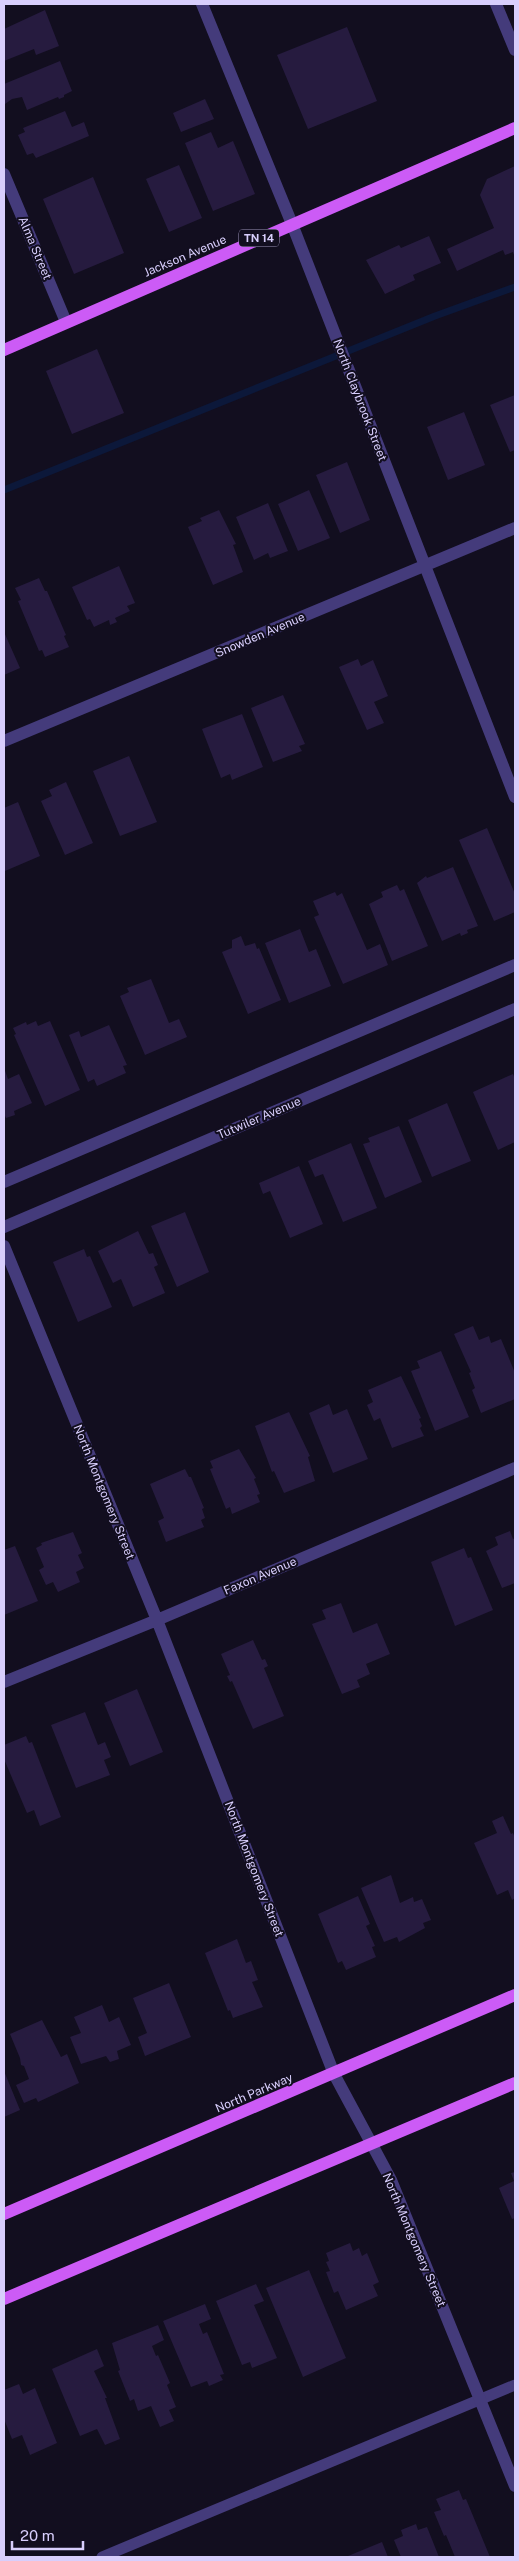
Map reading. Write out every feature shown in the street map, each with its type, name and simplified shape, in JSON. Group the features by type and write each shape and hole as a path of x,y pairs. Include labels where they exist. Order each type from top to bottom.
{"main road":[{"name":"Jackson Avenue","path":"4,350 515,128"},
{"name":"North Parkway","path":"4,2214 515,1995"},
{"path":"4,2299 515,2083"}],"street":[{"name":"North Claybrook Street","path":"202,4 292,224 515,797"},
{"path":"496,4 515,50"},
{"name":"Alma Street","path":"4,174 66,322"},
{"name":"Snowden Avenue","path":"4,741 515,528"},
{"path":"4,1182 515,965"},
{"name":"Tutwiler Avenue","path":"4,1227 515,1009"},
{"name":"North Montgomery Street","path":"4,1246 157,1620 334,2074 391,2180 515,2486"},
{"name":"Faxon Avenue","path":"4,1682 157,1620 515,1468"}],"lane":[{"path":"102,2557 515,2385"}],"building":[{"path":"45,10 59,46 36,55 34,49 4,61 4,29"},
{"path":"347,27 377,101 308,129 277,55"},
{"path":"60,61 72,91 64,95 64,97 59,99 58,97 27,110 22,97 12,99 5,104 4,84"},
{"path":"205,99 214,119 181,132 173,113"},
{"path":"65,111 72,127 84,122 89,136 36,158 33,153 27,155 18,135 25,132 23,128"},
{"path":"211,132 218,148 233,141 255,194 213,211 185,143"},
{"path":"179,165 202,218 169,232 146,179"},
{"path":"515,166 515,258 513,252 505,255 503,250 457,271 447,249 494,228 480,195 487,179"},
{"path":"93,177 124,253 74,274 43,199"},
{"path":"429,236 441,263 413,275 415,280 385,294 366,260 399,245 401,248"},
{"path":"97,349 124,413 72,434 46,371"},
{"path":"515,395 515,450 510,452 490,405"},
{"path":"464,412 485,465 448,480 427,427"},
{"path":"347,462 370,520 340,533 316,475"},
{"path":"309,490 330,538 298,551 278,504"},
{"path":"268,503 288,551 270,558 268,553 254,560 236,517"},
{"path":"219,510 236,544 233,545 243,572 213,585 188,527 202,521 200,518"},
{"path":"119,566 135,603 127,606 130,611 115,618 117,622 110,625 109,620 94,627 90,619 87,620 72,587"},
{"path":"39,578 45,591 47,591 66,635 64,636 69,647 45,657 42,650 39,651 18,601 21,600 15,588"},
{"path":"4,632 20,668 4,675"},
{"path":"358,659 361,666 373,660 388,696 374,702 384,723 367,730 339,667"},
{"path":"283,695 305,744 299,746 302,751 273,762 251,708"},
{"path":"242,714 263,767 232,780 230,774 221,778 202,729"},
{"path":"129,756 157,822 120,836 93,771"},
{"path":"66,782 93,843 65,855 41,801 52,796 49,790"},
{"path":"18,802 40,856 5,871 4,808"},
{"path":"487,828 515,894 515,912 494,921 459,840"},
{"path":"453,867 478,926 467,930 468,933 461,936 460,933 442,941 417,883 426,876 427,878"},
{"path":"397,885 400,891 404,889 428,946 392,961 369,904 383,897 381,892"},
{"path":"335,892 337,896 342,893 367,950 380,944 388,965 343,984 314,917 319,915 313,901"},
{"path":"300,929 309,952 316,949 331,986 289,1003 265,943"},
{"path":"241,936 245,946 255,943 257,949 259,948 281,1000 248,1014 222,952 232,948 232,940"},
{"path":"151,979 169,1023 179,1019 187,1037 145,1055 120,996 129,992 127,988"},
{"path":"36,1021 38,1026 50,1021 80,1090 45,1106 14,1035 16,1034 13,1028 26,1022 27,1025"},
{"path":"109,1025 127,1065 123,1066 126,1073 97,1086 94,1079 88,1082 69,1035 79,1031 81,1037"},
{"path":"4,1068 8,1079 19,1074 32,1103 14,1111 15,1115 6,1118 4,1114"},
{"path":"513,1074 515,1079 515,1142 498,1150 473,1092"},
{"path":"447,1103 471,1161 432,1177 408,1120"},
{"path":"399,1126 422,1182 385,1198 363,1144 370,1142 368,1138"},
{"path":"351,1143 377,1208 343,1222 323,1174 315,1177 308,1161"},
{"path":"299,1166 323,1224 290,1238 270,1191 263,1194 259,1183"},
{"path":"185,1212 209,1272 177,1287 151,1226"},
{"path":"138,1231 149,1254 153,1253 158,1265 154,1267 165,1293 133,1307 121,1279 113,1283 98,1251"},
{"path":"84,1249 87,1257 90,1256 112,1307 78,1322 53,1262"},
{"path":"473,1326 479,1340 489,1336 491,1343 501,1339 515,1373 515,1399 481,1413 472,1390 475,1388 469,1373 471,1372 454,1334"},
{"path":"441,1351 469,1417 435,1431 411,1371 420,1368 417,1361"},
{"path":"401,1376 421,1418 419,1419 422,1426 420,1428 424,1436 392,1448 380,1418 374,1421 367,1405 373,1402 368,1390"},
{"path":"329,1404 333,1415 347,1409 368,1459 333,1473 309,1413"},
{"path":"289,1412 310,1456 308,1457 315,1481 284,1493 274,1471 272,1472 255,1426"},
{"path":"239,1449 256,1478 254,1479 260,1494 257,1495 260,1502 232,1514 230,1507 226,1509 210,1469 213,1468 210,1461"},
{"path":"185,1469 189,1477 191,1477 204,1508 202,1509 205,1518 201,1520 204,1527 166,1542 158,1521 164,1518 150,1484"},
{"path":"510,1531 513,1539 515,1538 515,1583 502,1588 486,1551 498,1545 495,1537"},
{"path":"73,1532 82,1553 78,1555 84,1568 76,1572 80,1582 58,1592 53,1582 46,1585 39,1570 44,1567 36,1548 42,1545 41,1543"},
{"path":"15,1546 38,1601 4,1615 4,1550"},
{"path":"464,1548 468,1558 471,1557 493,1610 455,1626 431,1562"},
{"path":"341,1603 353,1633 377,1623 390,1654 366,1664 370,1674 357,1680 360,1687 342,1694 312,1624 326,1619 322,1610"},
{"path":"253,1640 262,1660 265,1659 268,1666 264,1668 284,1716 253,1729 232,1681 230,1682 227,1676 230,1675 221,1654"},
{"path":"137,1689 163,1752 130,1766 104,1703"},
{"path":"85,1712 98,1745 105,1742 111,1757 104,1760 110,1775 76,1788 51,1725"},
{"path":"26,1736 29,1743 32,1742 61,1817 40,1826 34,1810 27,1813 4,1759 4,1745"},
{"path":"503,1816 511,1834 513,1833 515,1838 515,1898 512,1900 508,1890 497,1895 474,1843 497,1833 492,1821"},
{"path":"391,1875 400,1903 413,1897 414,1902 422,1899 431,1920 423,1923 425,1928 399,1942 397,1937 384,1942 361,1888"},
{"path":"358,1896 370,1924 366,1926 375,1946 372,1947 376,1957 346,1970 342,1961 338,1963 318,1914"},
{"path":"237,1939 246,1963 251,1961 258,1980 252,1982 263,2007 233,2018 230,2010 228,2011 205,1953"},
{"path":"169,1983 191,2037 145,2056 138,2037 147,2033 133,1998"},
{"path":"102,2005 109,2022 119,2017 131,2045 117,2051 119,2059 110,2062 106,2056 81,2064 70,2037 81,2033 74,2017"},
{"path":"42,2020 61,2057 67,2054 79,2083 38,2102 36,2098 24,2103 16,2085 29,2079 24,2066 21,2065 10,2034"},
{"path":"4,2071 20,2110 4,2117"},
{"path":"515,2172 515,2218 512,2219 499,2188 514,2181 511,2173"},
{"path":"350,2243 353,2251 359,2248 362,2256 367,2253 379,2282 373,2285 378,2296 346,2310 338,2291 334,2293 326,2272 330,2271 326,2262 329,2261 326,2253"},
{"path":"309,2270 346,2358 303,2377 266,2288"},
{"path":"256,2284 264,2301 254,2305 277,2358 252,2368 250,2362 242,2365 216,2301"},
{"path":"205,2304 211,2319 199,2324 203,2334 207,2332 224,2374 220,2375 223,2380 209,2386 207,2381 191,2387 163,2321"},
{"path":"158,2325 164,2340 152,2346 170,2383 167,2385 176,2407 169,2410 174,2421 160,2427 151,2406 138,2411 134,2399 130,2401 118,2371 120,2370 112,2343"},
{"path":"97,2349 104,2366 94,2371 107,2398 105,2398 120,2439 105,2445 97,2429 80,2436 52,2369"},
{"path":"19,2384 23,2394 35,2388 57,2443 30,2455 22,2435 12,2439 4,2419 4,2390"},
{"path":"459,2490 463,2500 466,2499 490,2557 455,2557 446,2535 444,2536 434,2512 441,2510 436,2499"},
{"path":"416,2524 418,2530 427,2527 439,2557 401,2557 394,2540 403,2536 401,2530"},
{"path":"382,2542 388,2557 348,2557 348,2556"}],"waterway":[{"path":"4,490 435,316 515,287"}]}
